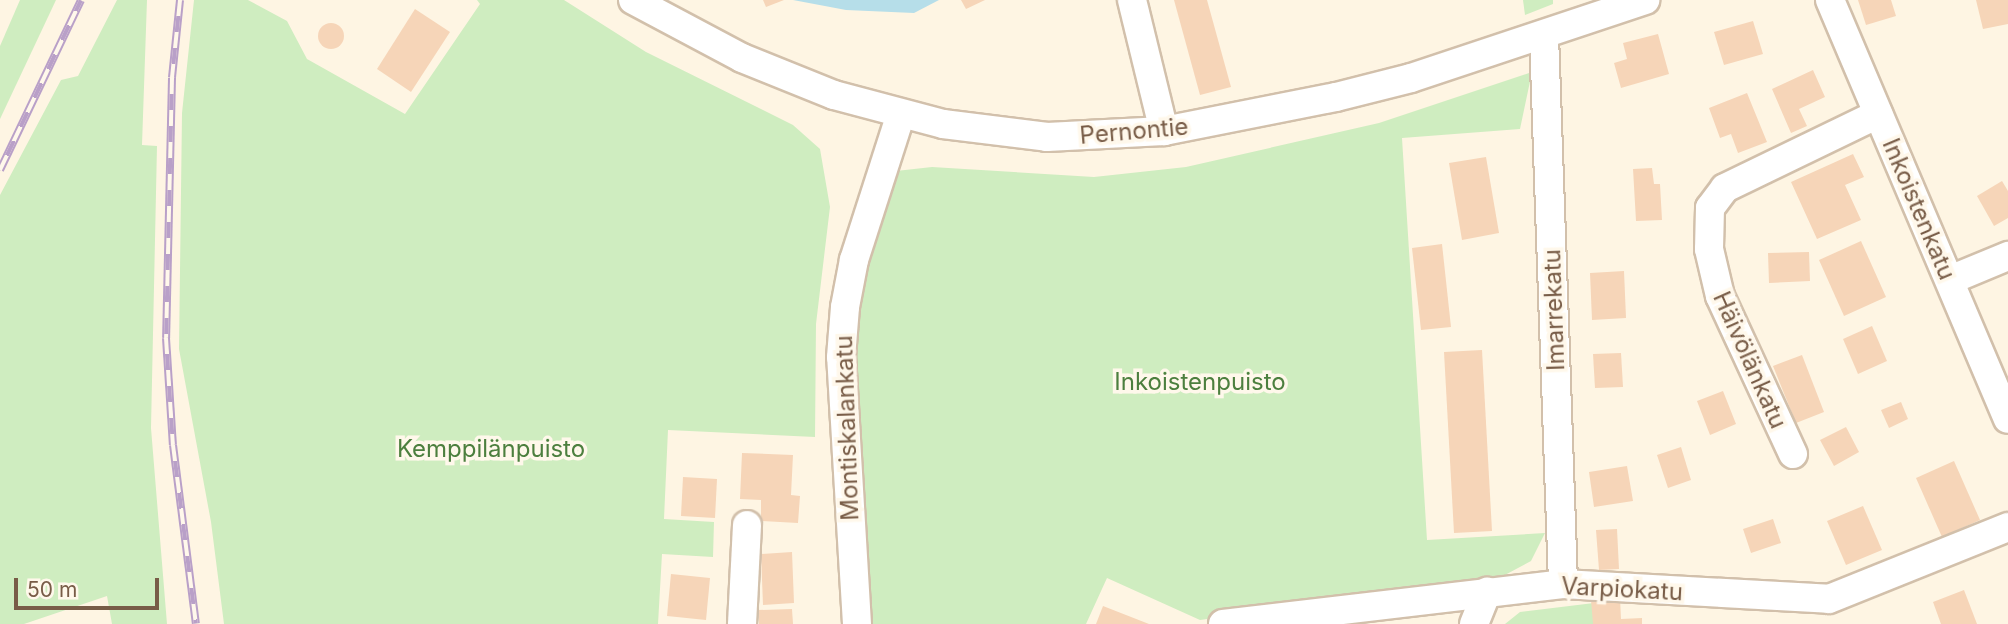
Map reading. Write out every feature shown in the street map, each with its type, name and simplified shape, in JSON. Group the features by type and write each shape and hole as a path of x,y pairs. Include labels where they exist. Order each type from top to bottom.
{"street":[{"name":"Pernontie","path":"633,0 785,77 901,114 1047,137 1164,131 1336,97 1544,36 1644,0"},
{"path":"1132,0 1164,131"},
{"name":"Inkoistenkatu","path":"1830,0 2008,419"},
{"name":"Imarrekatu","path":"1544,36 1563,584"},
{"name":"Montiskalankatu","path":"857,624 843,407 845,307 854,260 901,114"},
{"name":"Häivölänkatu","path":"1793,453 1720,296 1709,249 1710,208 1725,188 1878,114"},
{"path":"1950,280 2008,256"},
{"path":"742,624 747,525"},
{"name":"Varpiokatu","path":"1223,624 1563,584 1829,599 2008,527"},
{"path":"1474,624 1487,591"}],"green space":[{"path":"20,0 56,0 0,119 0,46"},
{"path":"117,0 147,0 142,145 157,146 151,428 167,624 112,624 107,596 24,624 0,624 0,195 61,80 78,76"},
{"name":"Kemppilänpuisto","path":"194,0 248,0 287,21 307,59 405,114 480,4 477,0 564,0 646,52 793,125 820,149 830,207 816,324 815,437 668,430 664,519 714,522 713,557 662,554 658,624 224,624 211,522 179,349 182,113"},
{"path":"1523,0 1553,0 1553,4 1525,15"},
{"name":"Inkoistenpuisto","path":"1532,72 1520,129 1402,138 1427,540 1545,533 1531,561 1503,576 1200,620 1107,578 1086,624 872,624 854,386 862,287 896,171 932,167 1094,177 1186,167 1379,123"},
{"path":"1594,603 1595,624 1505,624 1520,612"}],"water":[{"path":"793,0 939,0 914,13 846,10"}],"building":[{"path":"763,0 784,0 766,7"},
{"path":"961,0 985,0 966,9"},
{"path":"1174,0 1207,0 1231,87 1200,95"},
{"path":"1858,0 1891,0 1896,16 1866,25"},
{"path":"1976,0 2008,0 2008,24 1983,29"},
{"path":"415,9 450,32 411,92 377,69"},
{"path":"1753,21 1763,54 1724,65 1714,32"},
{"path":"331,23 341,26 344,36 341,46 331,49 321,46 318,36 321,26"},
{"path":"1658,34 1669,74 1621,88 1614,63 1627,59 1623,43"},
{"path":"1813,70 1825,97 1799,109 1807,126 1791,133 1772,89"},
{"path":"1747,93 1767,142 1738,153 1731,134 1720,138 1709,108"},
{"path":"1853,154 1864,177 1845,185 1861,220 1817,239 1791,182"},
{"path":"1486,157 1499,233 1462,240 1449,163"},
{"path":"1652,168 1654,184 1660,184 1662,220 1636,221 1633,169"},
{"path":"2002,181 2008,191 2008,218 1994,226 1977,196"},
{"path":"1861,241 1886,297 1844,316 1819,260"},
{"path":"1442,244 1451,327 1421,330 1412,248"},
{"path":"1809,252 1810,281 1769,283 1768,253"},
{"path":"1624,271 1626,318 1592,320 1590,273"},
{"path":"1872,326 1887,361 1858,374 1843,339"},
{"path":"1482,350 1492,531 1454,533 1444,352"},
{"path":"1621,353 1623,387 1595,388 1593,354"},
{"path":"1802,355 1824,412 1796,423 1773,366"},
{"path":"1723,391 1736,424 1710,435 1697,401"},
{"path":"1901,402 1908,419 1889,428 1881,410"},
{"path":"1846,427 1859,452 1834,466 1820,440"},
{"path":"1681,447 1691,480 1668,488 1657,455"},
{"path":"742,453 793,455 791,495 800,496 798,523 761,521 761,500 740,499"},
{"path":"1954,461 1980,520 1942,537 1916,478"},
{"path":"1627,466 1633,501 1594,507 1589,472"},
{"path":"683,477 717,479 715,518 681,516"},
{"path":"1863,506 1882,550 1846,565 1827,521"},
{"path":"1773,519 1781,543 1751,553 1743,529"},
{"path":"1617,529 1619,569 1599,570 1596,530"},
{"path":"792,552 794,603 763,605 761,554"},
{"path":"671,574 710,578 706,620 667,616"},
{"path":"1964,590 1977,624 1941,624 1933,602"},
{"path":"1620,598 1621,619 1642,618 1642,624 1593,624 1591,600"},
{"path":"1103,606 1149,624 1096,624"},
{"path":"792,609 793,624 759,624 758,610"}],"railway":[{"path":"0,170 81,0"},
{"path":"180,0 172,78 166,338 173,445 196,624"}]}
